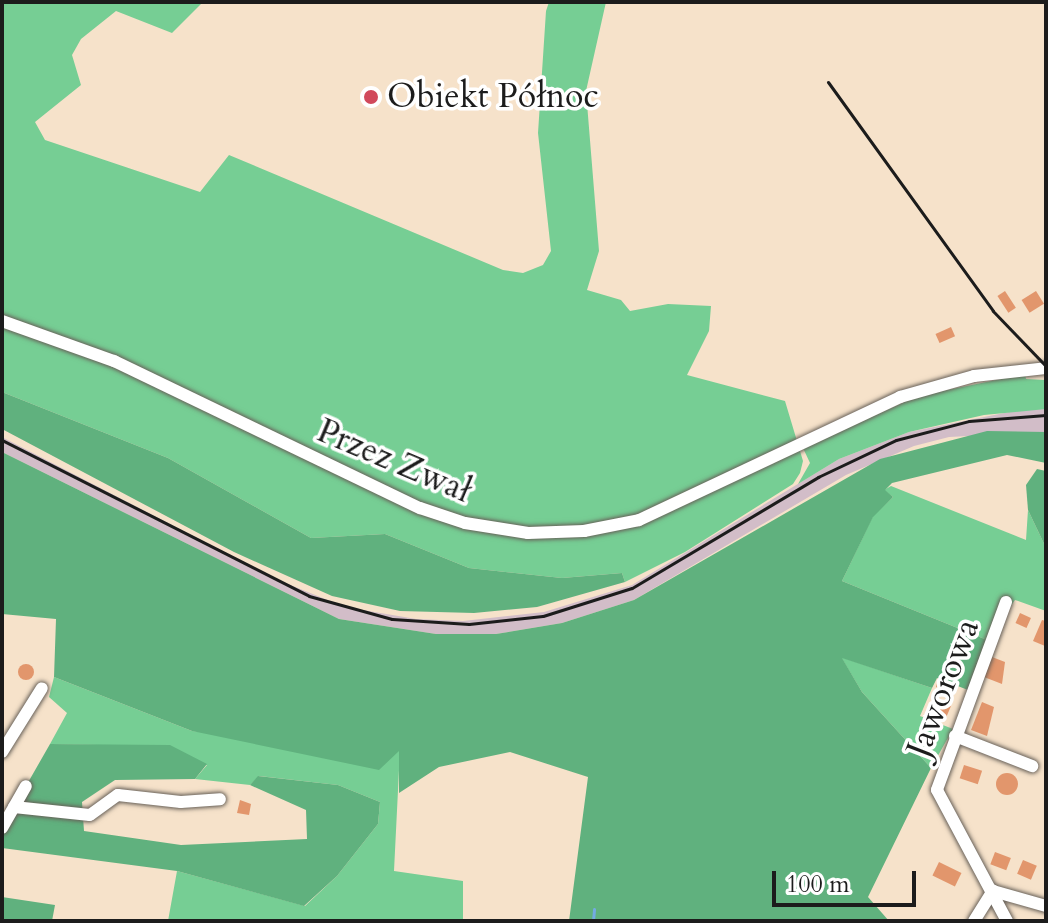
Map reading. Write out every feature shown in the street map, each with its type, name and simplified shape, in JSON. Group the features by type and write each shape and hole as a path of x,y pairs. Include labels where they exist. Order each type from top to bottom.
{"street":[{"name":"Przez Zwał","path":"2,321 128,368 420,508 465,523 528,533 584,531 639,520 900,397 974,376 1046,368"},
{"name":"Jaworowa","path":"1006,602 937,785 938,796 1007,921"},
{"path":"2,752 42,688"},
{"path":"955,736 1032,766"},
{"path":"2,828 26,786"},
{"path":"14,807 90,815 118,795 181,802 220,799"},
{"path":"974,921 993,891 1046,906"}],"shaded area":[{"path":"1024,409 1046,409 1046,432 949,437 914,446 846,475 634,600 562,623 496,634 436,634 339,619 2,452 2,437 278,580 345,607 416,619 463,621 544,612 632,585 839,459 909,432"}],"green space":[{"path":"2,2 203,2 172,33 116,11 81,39 72,55 81,85 35,122 45,140 200,192 229,155 503,270 523,273 543,265 551,251 538,133 546,11 549,2 606,2 586,91 599,251 587,290 621,300 630,311 668,304 711,306 709,331 687,375 785,401 803,461 800,473 793,484 685,552 625,582 622,573 562,578 469,568 385,534 311,538 168,458 2,392"},
{"path":"1025,374 1026,379 1046,380 1046,409 984,415 909,432 839,459 798,484 810,463 803,448 918,396"},
{"path":"2,392 168,458 311,538 385,534 469,568 562,578 622,573 625,582 537,607 474,613 400,611 332,596 234,552 2,429"},
{"path":"987,431 1046,432 1046,463 1007,455 892,483 885,490 893,497 873,517 842,581 987,640 968,690 937,678 932,688 842,658 862,692 931,768 868,897 889,921 569,921 588,777 510,752 439,767 399,793 399,751 379,770 192,731 54,677 56,619 2,614 2,452 339,619 436,634 496,634 562,623 634,600 880,459"},
{"path":"1037,469 1046,471 1046,548 1028,510 1026,485"},
{"path":"891,486 1026,540 1028,510 1046,548 1046,611 1015,600 987,640 842,581 873,516 893,497 884,490"},
{"path":"841,657 932,688 920,716 953,729 931,768 862,692"},
{"path":"54,677 192,731 400,750 394,871 463,881 463,921 168,921 177,871 305,906 337,876 378,824 380,802 338,785 259,776 250,785 195,779 207,765 98,745 50,744 67,713 49,697"},
{"path":"50,744 170,745 207,764 195,779 115,780 82,802 84,831 181,845 307,839 306,810 250,785 258,776 338,785 380,802 378,824 337,876 304,906 177,871 2,848 2,828"},
{"path":"2,897 55,905 52,921 2,921"}],"building":[{"path":"1005,291 1016,308 1008,313 997,296"},
{"path":"1036,291 1044,304 1030,313 1022,300"},
{"path":"951,327 955,336 940,343 935,334"},
{"path":"1020,613 1031,618 1026,628 1016,623"},
{"path":"1042,620 1046,621 1045,646 1033,641"},
{"path":"992,657 1005,662 1002,684 984,677"},
{"path":"26,664 32,666 32,678 26,680 20,678 18,672 20,666"},
{"path":"938,680 954,686 952,692 936,687"},
{"path":"939,701 951,706 946,718 934,713"},
{"path":"982,702 994,707 987,736 971,730"},
{"path":"964,765 982,771 978,784 960,778"},
{"path":"1007,773 1015,776 1018,784 1015,792 1007,795 999,792 996,784 999,776"},
{"path":"240,800 251,804 249,815 237,813"},
{"path":"995,852 1011,858 1006,870 990,864"},
{"path":"1023,860 1037,866 1031,880 1017,874"},
{"path":"939,862 961,873 955,886 932,875"}],"waterway":[{"path":"593,921 594,909"}],"railway":[{"path":"828,82 993,311 1046,366"},
{"path":"2,440 309,596 392,619 469,624 543,616 632,588 818,477 896,440 969,421 1046,415"}],"place":[{"name":"Obiekt Północ","path":"371,97"}]}
